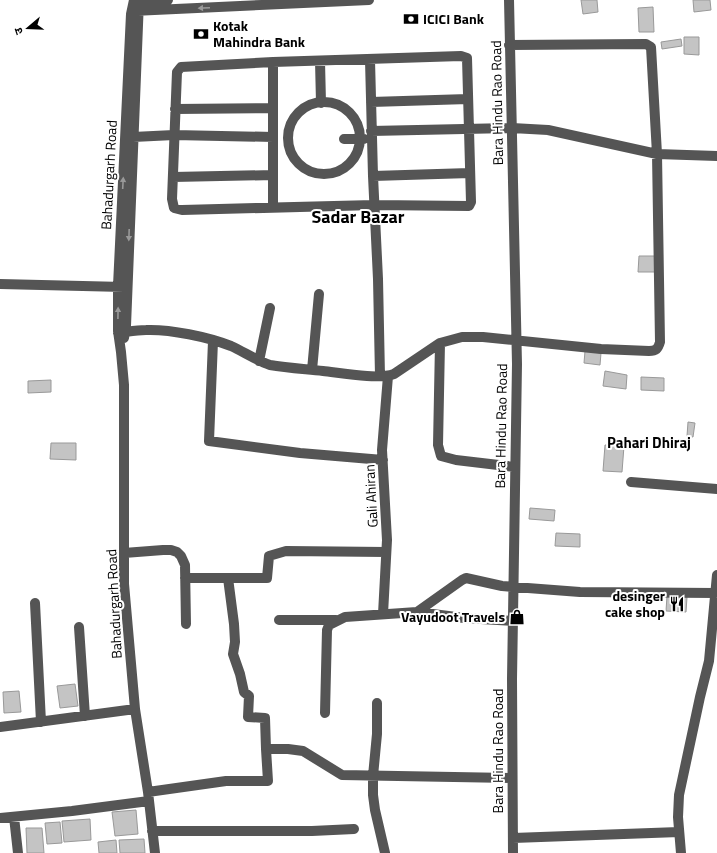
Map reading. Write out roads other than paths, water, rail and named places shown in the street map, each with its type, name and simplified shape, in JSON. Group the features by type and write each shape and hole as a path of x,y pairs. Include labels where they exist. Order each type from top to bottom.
{"street":[{"path":"136,4 168,0"},
{"path":"136,4 369,0"},
{"name":"Bara Hindu Rao Road","path":"509,0 516,341 512,621 513,853"},
{"name":"Bahadurgarh Road","path":"123,287 133,137 136,4"},
{"name":"Bahadurgarh Road","path":"136,4 121,352 124,385 124,584 135,709 155,853"},
{"path":"122,333 147,330 168,331 213,340 230,346 259,361 281,366 357,375 384,376 402,369 440,343 462,337 601,349 654,351 658,349 660,342 657,154 651,47 649,44 592,43 509,45"},
{"path":"465,56 467,58 471,202 469,206 374,205 178,210 174,208 172,203 175,109 177,72 181,67 320,61 465,56"},
{"name":"Gali Ahiran","path":"370,60 374,205 384,376 382,450 387,540 382,614"},
{"path":"320,61 320,103"},
{"path":"272,62 273,208"},
{"path":"371,102 468,99"},
{"path":"316,103 328,103 340,106 349,113 356,122 359,133 359,145 355,156 348,165 339,171 328,174 316,174 305,169 296,161 290,150 288,138 290,126 296,116 305,108 316,103"},
{"path":"175,109 273,108"},
{"path":"344,139 359,139 371,135 469,128 512,128 548,130 657,154 717,156"},
{"path":"133,137 174,136 288,138"},
{"path":"373,176 470,173"},
{"path":"173,176 273,175"},
{"path":"0,284 123,287"},
{"path":"312,370 319,294"},
{"path":"259,361 270,308"},
{"path":"213,340 208,441 300,454 383,460"},
{"path":"440,343 438,445 441,456 456,460 515,468"},
{"path":"631,482 717,489"},
{"path":"124,553 163,550 177,552 184,560 186,578 186,624"},
{"path":"186,578 266,578 269,556 286,551 386,552"},
{"path":"681,853 678,817 679,795 700,697 713,662 717,575"},
{"path":"0,818 72,811 226,781 268,781 265,718 248,717 249,696 244,692 233,654 235,642 228,578"},
{"path":"417,612 466,578 502,586 580,592 715,593"},
{"path":"35,603 41,722"},
{"path":"325,712 327,630 329,625 336,620 345,617 417,612 464,618 512,621"},
{"path":"279,620 336,620"},
{"path":"79,627 85,716"},
{"path":"377,703 377,734 373,776 375,810 385,853"},
{"path":"0,727 135,709"},
{"path":"266,749 303,751 342,775 512,778"},
{"path":"14,817 18,853"},
{"path":"152,831 312,831 354,829"},
{"path":"513,838 679,832"}],"place":[{"name":"ICICI Bank","path":"411,19"},
{"name":"Kotak Mahindra Bank","path":"201,34"},
{"name":"desinger cake shop","path":"677,604"},
{"name":"Vayudoot Travels","path":"517,617"}],"district":[{"name":"Sadar Bazar","path":"358,217"},
{"name":"Pahari Dhiraj","path":"649,443"}]}
